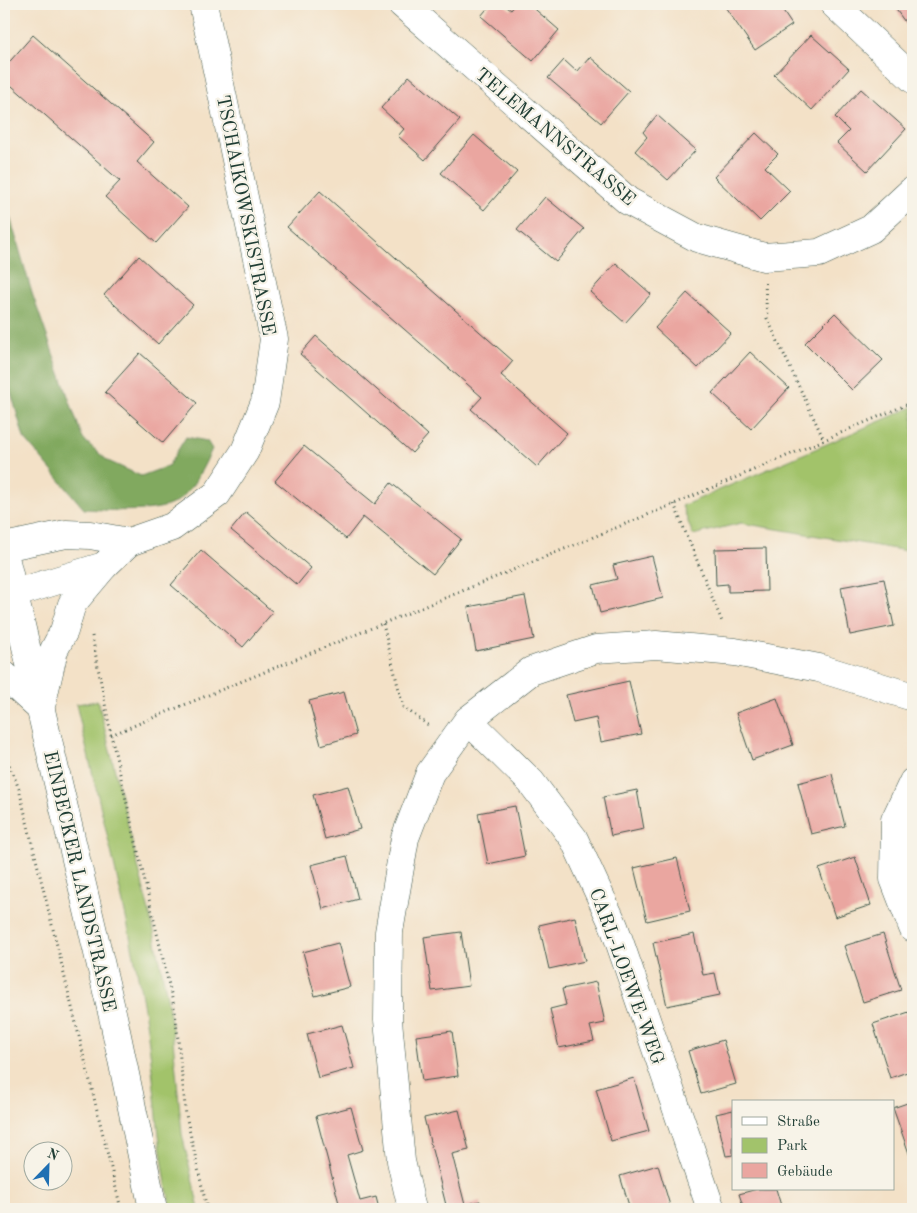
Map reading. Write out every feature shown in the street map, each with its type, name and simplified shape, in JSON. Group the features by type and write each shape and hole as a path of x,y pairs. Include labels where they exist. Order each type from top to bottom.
{"street":[{"name":"TSCHAIKOWSKISTRASSE","path":"13,594 104,566 129,542 172,527 217,494 245,451 265,402 273,348 272,330 203,4"},
{"name":"TELEMANNSTRASSE","path":"402,4 628,201 697,238 764,257 819,253 871,230 913,190"},
{"path":"834,4 913,79"},
{"name":"TSCHAIKOWSKISTRASSE","path":"4,547 66,534 90,535 129,542"},
{"name":"EINBECKER LANDSTRASSE","path":"4,553 114,1021 153,1209"},
{"path":"41,709 54,650 64,631 72,604 104,566"},
{"path":"412,1209 401,1161 388,1020 389,932 405,838 430,773 460,731 531,671 596,649 656,645 735,652 819,668 913,697"},
{"path":"4,675 41,709"},
{"name":"CARL-LOEWE-WEG","path":"460,731 530,782 574,839 614,926 711,1209"},
{"path":"913,782 895,820 894,879 913,928"}],"path":[{"path":"764,257 767,318 824,440"},
{"path":"111,735 674,504 913,402"},
{"path":"674,504 735,652"},
{"path":"383,624 403,707 460,731"},
{"path":"92,634 111,735 175,1010 186,1115 207,1209"},
{"path":"4,751 19,789 121,1209"}],"green space":[{"path":"4,196 32,293 83,439 108,461 141,476 168,466 186,437 207,441 212,449 189,489 179,500 171,505 147,510 84,509 24,438 4,368"},
{"path":"913,407 913,552 741,523 693,535 682,506"},
{"path":"98,701 154,932 167,997 182,1134 199,1209 171,1209 162,1158 147,1029 136,965 76,704"}],"building":[{"path":"491,4 503,4 511,10 516,4 529,4 559,30 533,61 481,16"},
{"path":"723,4 778,4 792,25 755,50"},
{"path":"892,4 913,4 913,20 907,25"},
{"path":"33,35 154,142 137,162 188,207 156,243 105,197 120,181 4,79 4,68"},
{"path":"811,35 849,69 812,110 774,75"},
{"path":"590,57 629,91 601,123 548,78 564,60 577,72"},
{"path":"409,76 460,120 425,160 398,136 404,129 381,108"},
{"path":"861,89 906,129 867,171 837,143 849,131 835,117"},
{"path":"657,115 696,150 668,180 635,151 647,137 643,132"},
{"path":"756,133 778,154 765,167 790,191 760,221 714,177"},
{"path":"474,135 517,172 484,210 441,173"},
{"path":"320,191 513,361 501,375 567,433 537,467 471,409 482,397 287,227"},
{"path":"545,197 584,229 556,262 517,230"},
{"path":"139,256 193,305 158,344 104,295"},
{"path":"616,263 651,294 625,323 590,292"},
{"path":"687,293 731,333 698,368 655,328"},
{"path":"835,313 883,360 852,390 805,343"},
{"path":"316,336 428,435 412,453 300,354"},
{"path":"750,352 789,388 751,429 712,393"},
{"path":"140,353 197,403 163,443 105,392"},
{"path":"304,446 375,504 391,483 461,539 433,574 363,517 346,539 275,481"},
{"path":"246,512 311,568 297,585 231,530"},
{"path":"766,548 767,591 728,592 728,584 716,585 715,549"},
{"path":"201,550 273,612 243,647 171,585"},
{"path":"652,556 663,598 600,613 593,585 617,579 613,565"},
{"path":"884,579 894,626 850,635 841,587"},
{"path":"525,596 534,639 476,651 468,607"},
{"path":"629,681 641,734 601,742 596,718 573,723 566,695"},
{"path":"344,692 356,735 321,745 309,701"},
{"path":"777,698 793,745 752,760 736,713"},
{"path":"832,774 845,826 811,834 798,783"},
{"path":"348,786 360,829 325,839 313,795"},
{"path":"637,790 644,829 611,836 603,797"},
{"path":"515,806 525,856 488,864 478,813"},
{"path":"347,856 358,899 323,909 311,865"},
{"path":"855,857 871,905 835,917 819,869"},
{"path":"677,858 690,911 647,921 634,868"},
{"path":"575,917 585,961 549,969 539,925"},
{"path":"461,932 469,986 432,991 424,937"},
{"path":"694,934 703,975 715,973 720,995 667,1006 653,943"},
{"path":"883,934 901,990 863,1002 844,946"},
{"path":"338,943 350,987 315,996 303,952"},
{"path":"596,982 605,1023 590,1026 594,1041 559,1048 550,1009 566,1005 562,989"},
{"path":"909,1012 913,1025 913,1070 890,1078 873,1024"},
{"path":"342,1025 354,1068 318,1078 307,1034"},
{"path":"452,1031 458,1076 422,1081 416,1036"},
{"path":"723,1040 736,1084 701,1094 688,1051"},
{"path":"634,1078 649,1131 611,1141 596,1089"},
{"path":"913,1101 913,1158 911,1159 894,1111 894,1108"},
{"path":"351,1107 363,1150 347,1155 360,1201 376,1197 379,1209 341,1209 340,1207 316,1116"},
{"path":"459,1110 469,1150 452,1154 465,1205 480,1201 482,1209 447,1209 424,1118"},
{"path":"732,1110 732,1155 726,1156 716,1114"},
{"path":"658,1165 671,1209 630,1209 620,1176"},
{"path":"753,1190 776,1190 782,1209 744,1209 739,1194"}]}
